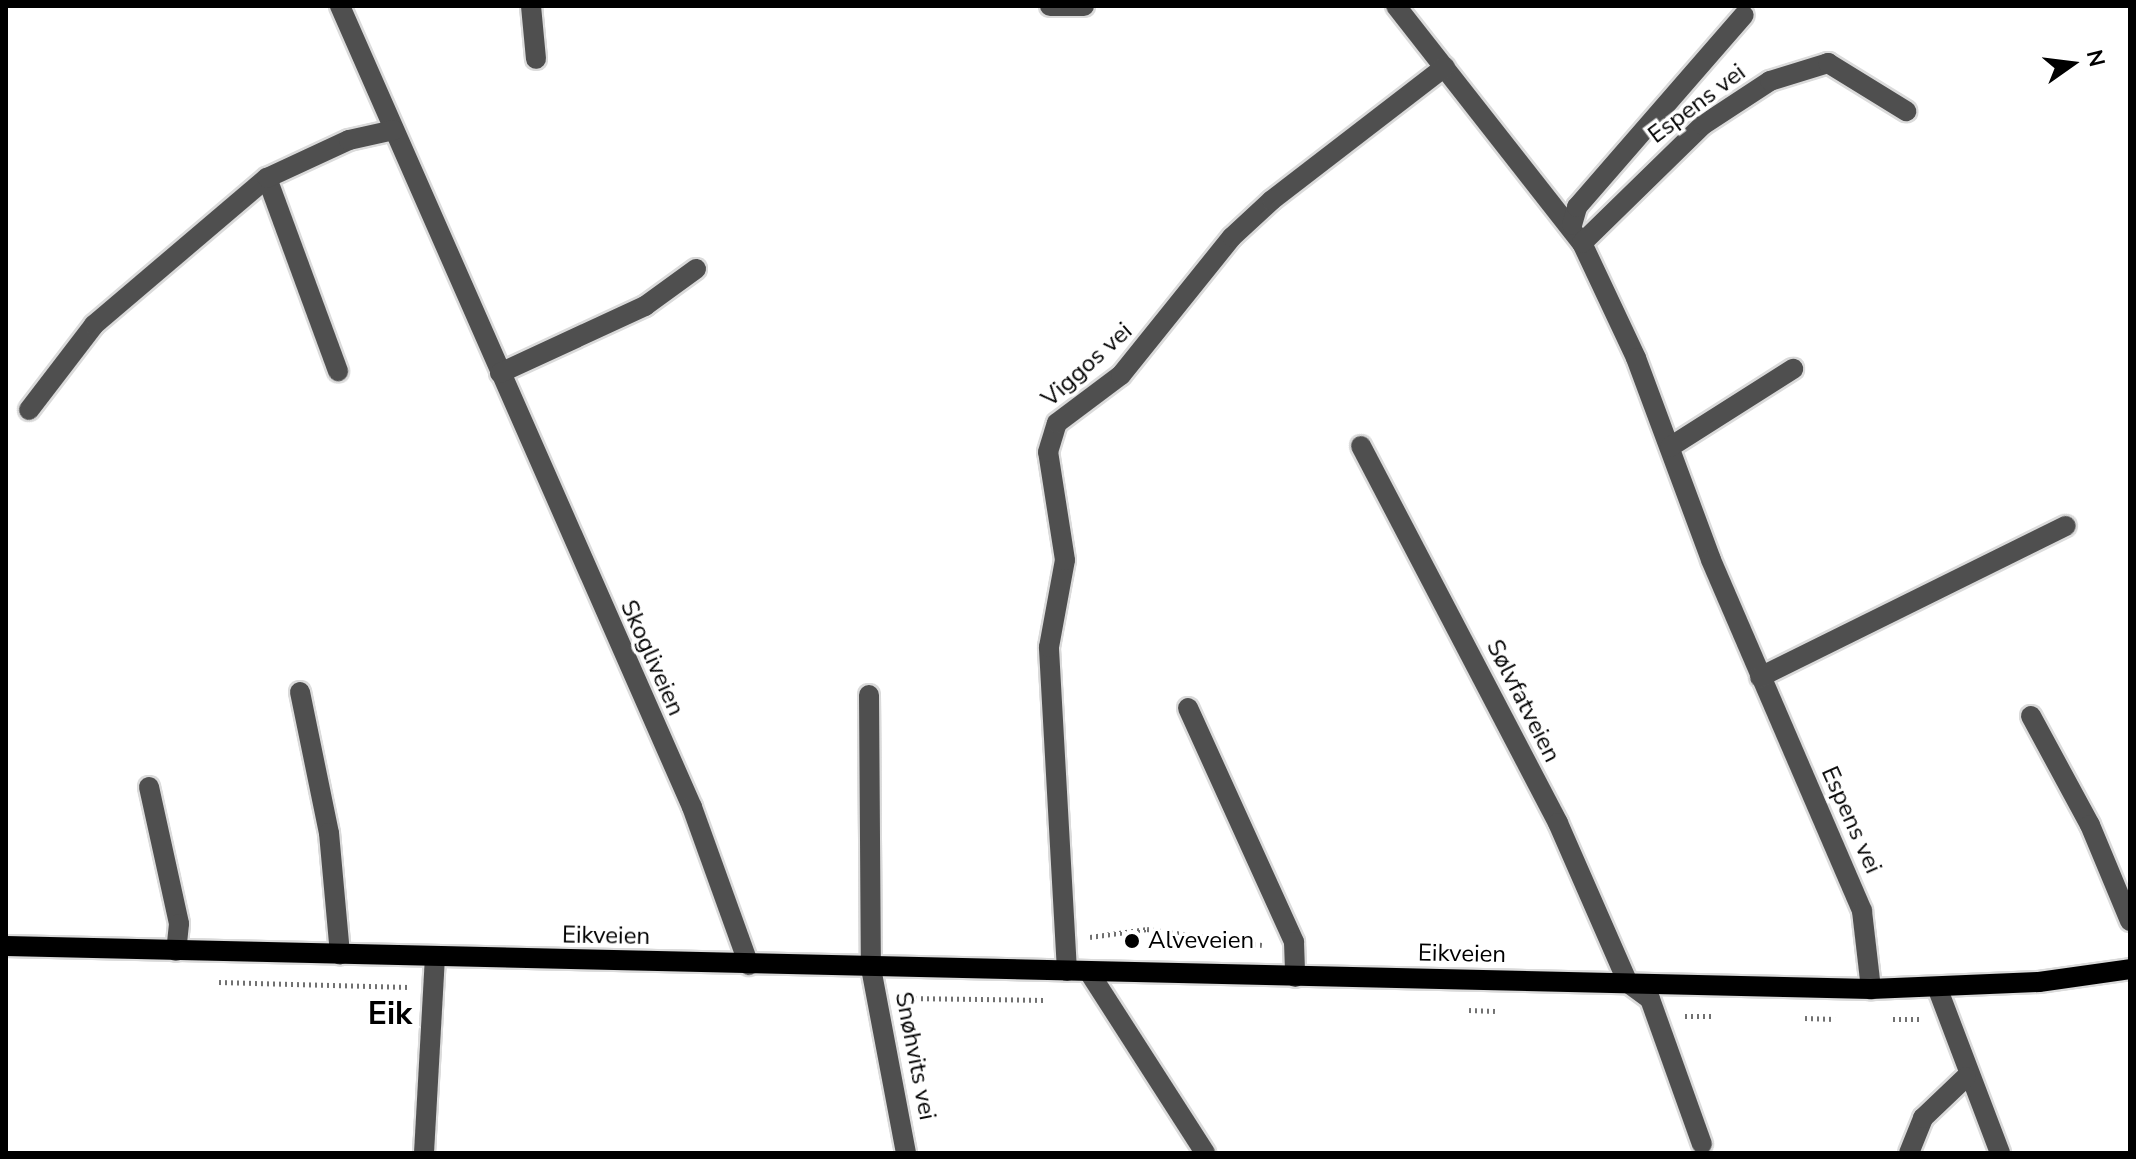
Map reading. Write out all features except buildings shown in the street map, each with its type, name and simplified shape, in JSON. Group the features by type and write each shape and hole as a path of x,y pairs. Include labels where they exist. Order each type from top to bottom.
{"main road":[{"name":"Eikveien","path":"6,946 435,959 1871,989 1937,987 2130,969"}],"street":[{"name":"Skogliveien","path":"340,6 692,807 749,965"},
{"path":"531,6 536,59"},
{"path":"1050,6 1084,6"},
{"name":"Espens vei","path":"1396,6 1577,234 1670,447 1760,677 1862,911 1871,989"},
{"name":"Espens vei","path":"1577,234 1589,192 1744,15"},
{"name":"Espens vei","path":"1577,234 1703,125 1770,81 1828,63 1906,111"},
{"name":"Viggos vei","path":"1067,971 1049,647 1065,560 1048,452 1057,423 1121,375 1232,237 1272,200 1445,67"},
{"path":"29,410 103,316 267,178 349,140 394,130"},
{"path":"267,178 338,371"},
{"path":"500,373 645,306 696,269"},
{"path":"1670,447 1793,369"},
{"name":"Sølvfatveien","path":"1361,446 1558,823 1628,983"},
{"path":"1760,677 2066,526"},
{"path":"300,692 329,833 340,955"},
{"path":"869,695 871,968"},
{"path":"1188,708 1294,942 1295,977"},
{"path":"2031,716 2090,825 2130,921"},
{"path":"149,787 179,924 176,951"},
{"path":"424,1153 435,959"},
{"name":"Snøhvits vei","path":"871,968 906,1153"},
{"path":"1089,972 1205,1153"},
{"path":"1628,983 1650,999 1665,1029 1702,1144"},
{"path":"1937,987 1966,1077 2000,1153"},
{"path":"1909,1153 1923,1118 1966,1077"}],"place":[{"name":"Alveveien","path":"1132,941"}],"district":[{"name":"Eik","path":"390,1014"}]}
